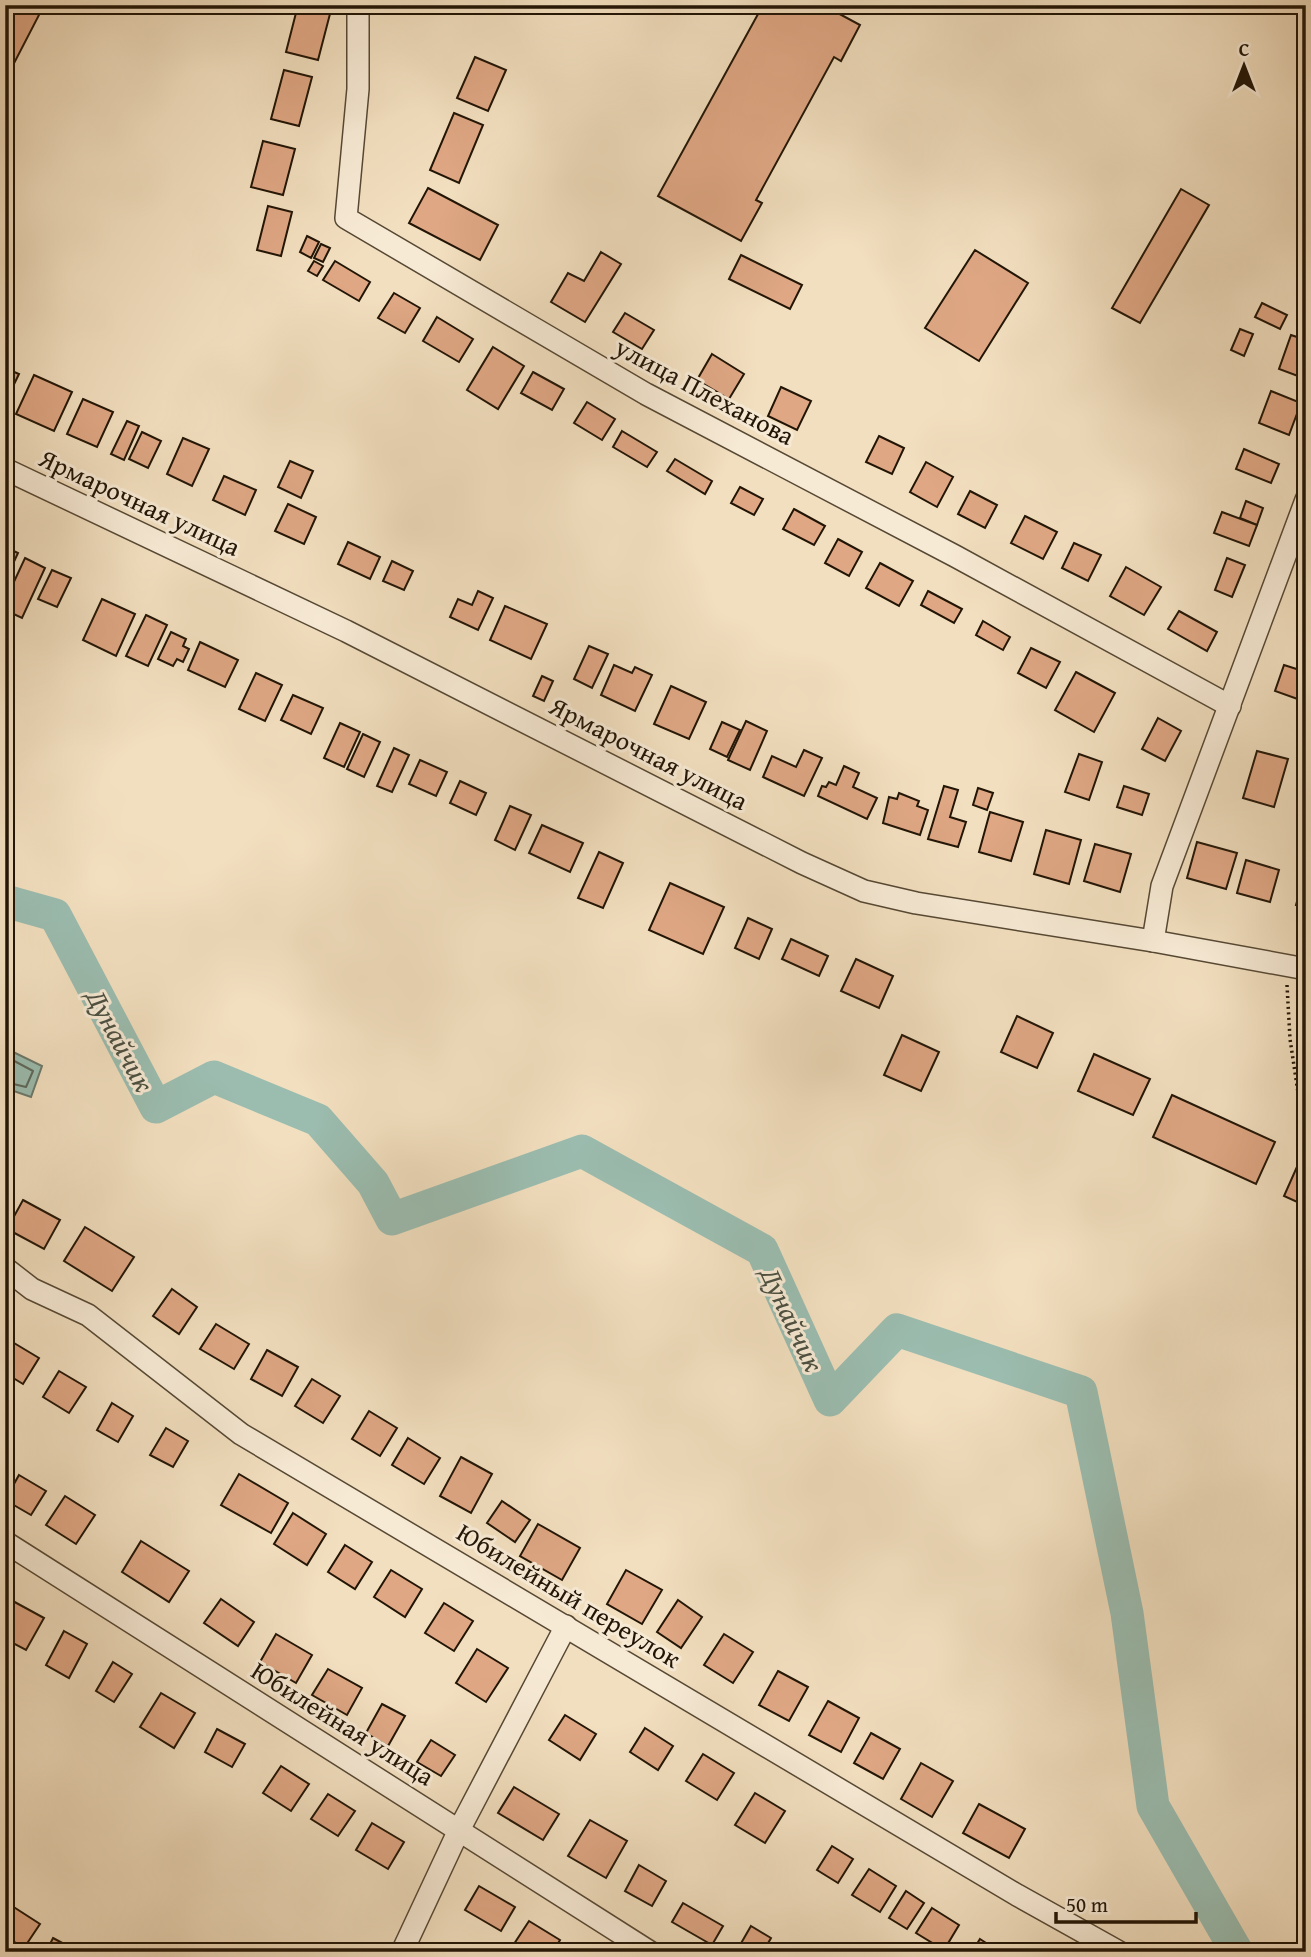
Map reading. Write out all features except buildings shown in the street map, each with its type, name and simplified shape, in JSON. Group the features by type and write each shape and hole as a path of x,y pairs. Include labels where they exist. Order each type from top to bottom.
{"street":[{"name":"улица Плеханова","path":"358,5 358,89 346,218 646,394 943,550 1230,706"},
{"name":"Ярмарочная улица","path":"5,469 346,631 802,863 864,891 916,903 1296,967"},
{"path":"1153,941 1162,886 1306,500"},
{"name":"Юбилейный переулок","path":"5,1268 32,1289 88,1315 241,1434 1017,1895 1119,1952"},
{"name":"Юбилейная улица","path":"5,1542 650,1952"},
{"path":"402,1952 459,1830 566,1626"}],"path":[{"path":"1296,967 1290,1039 1300,1106 1306,1109"}],"water":[{"path":"5,1048 42,1066 31,1097 5,1088"}],"waterway":[{"name":"Дунайчик","path":"5,901 55,915 156,1107 214,1077 318,1120 373,1183 392,1219 582,1151 762,1250 830,1400 897,1330 1081,1392 1127,1613 1153,1806 1237,1952"}]}
